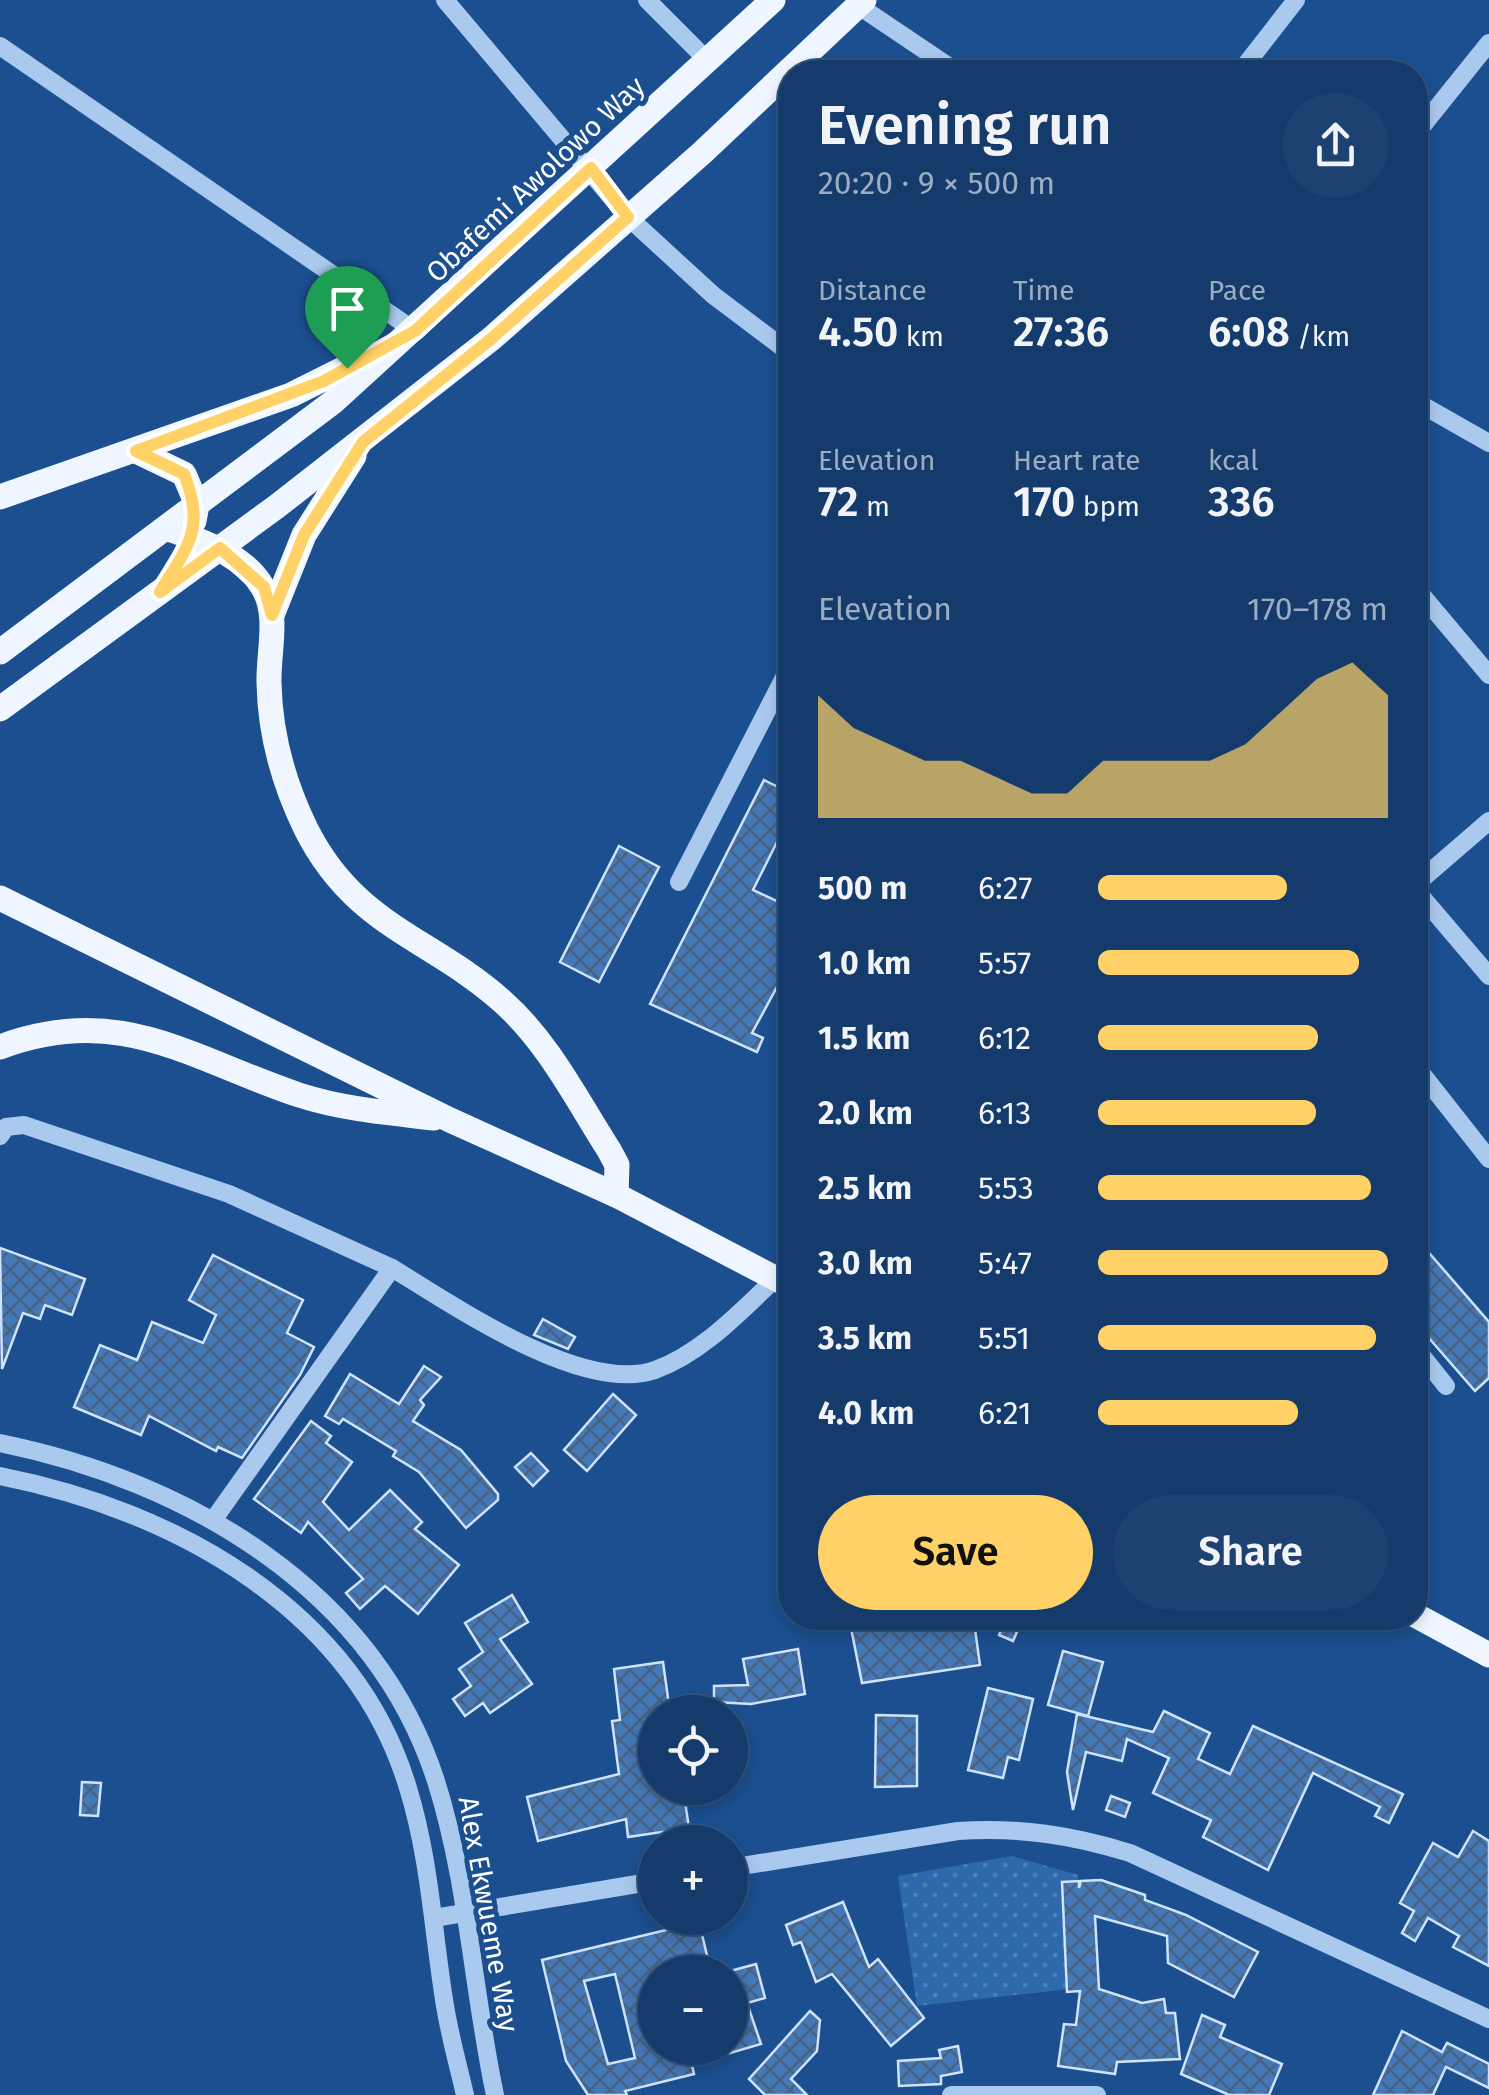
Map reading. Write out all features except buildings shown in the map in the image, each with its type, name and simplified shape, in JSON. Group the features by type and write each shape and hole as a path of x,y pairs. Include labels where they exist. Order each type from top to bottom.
{"main road":[{"name":"Obafemi Awolowo Way","path":"0,652 179,533 197,506 334,402 415,331 773,0"},
{"path":"799,60 861,3"},
{"path":"0,708 363,442 491,339 778,79"},
{"path":"0,497 324,381 415,331"},
{"path":"272,615 304,535 363,442"},
{"path":"136,451 184,474 197,506"},
{"path":"160,592 179,533 220,548 264,587 272,615 269,685 276,742 286,787 308,834 364,906 502,1000 535,1035 617,1165 616,1196"},
{"path":"0,898 135,961 450,1120 616,1196 778,1279"},
{"path":"0,1047 62,1032 141,1034 302,1096 372,1112 450,1120"},
{"path":"1428,1622 1489,1655"}],"street":[{"path":"444,0 591,168 628,217 713,295 778,344"},
{"path":"647,0 707,60"},
{"path":"1249,60 1296,0"},
{"path":"861,3 940,60"},
{"path":"1428,120 1489,43"},
{"path":"0,46 415,331"},
{"path":"1428,409 1489,444"},
{"path":"1428,603 1489,674"},
{"path":"679,882 778,689"},
{"path":"1428,875 1489,821"},
{"path":"1428,903 1489,976"},
{"path":"1428,1081 1489,1158"},
{"path":"0,1136 6,1127 24,1124 210,1187 299,1223 392,1268 517,1342 608,1374 634,1376 658,1369 716,1334 778,1286"},
{"path":"214,1519 392,1268"},
{"path":"1428,1363 1446,1386"},
{"name":"Alex Ekwueme Way","path":"0,1442 103,1469 188,1504 214,1519 323,1602 362,1646 399,1698 436,1781 496,2095"},
{"name":"Alex Ekwueme Way","path":"0,1476 124,1508 172,1531 245,1574 320,1638 374,1712 408,1786 464,2095"},
{"path":"748,1865 958,1830 1027,1830 1081,1838 1130,1853 1489,2019"},
{"path":"434,1918 638,1884"},
{"path":"951,2095 1097,2095"}],"shaded area":[{"path":"1012,1856 1078,1875 1089,1987 917,2006 898,1876"}],"route":[{"path":"591,168 628,217 491,339 363,442 304,535 272,615 264,587 220,548 160,592 187,547 197,506 184,474 163,460 136,451 290,395 347,368 415,331 591,168"}]}
